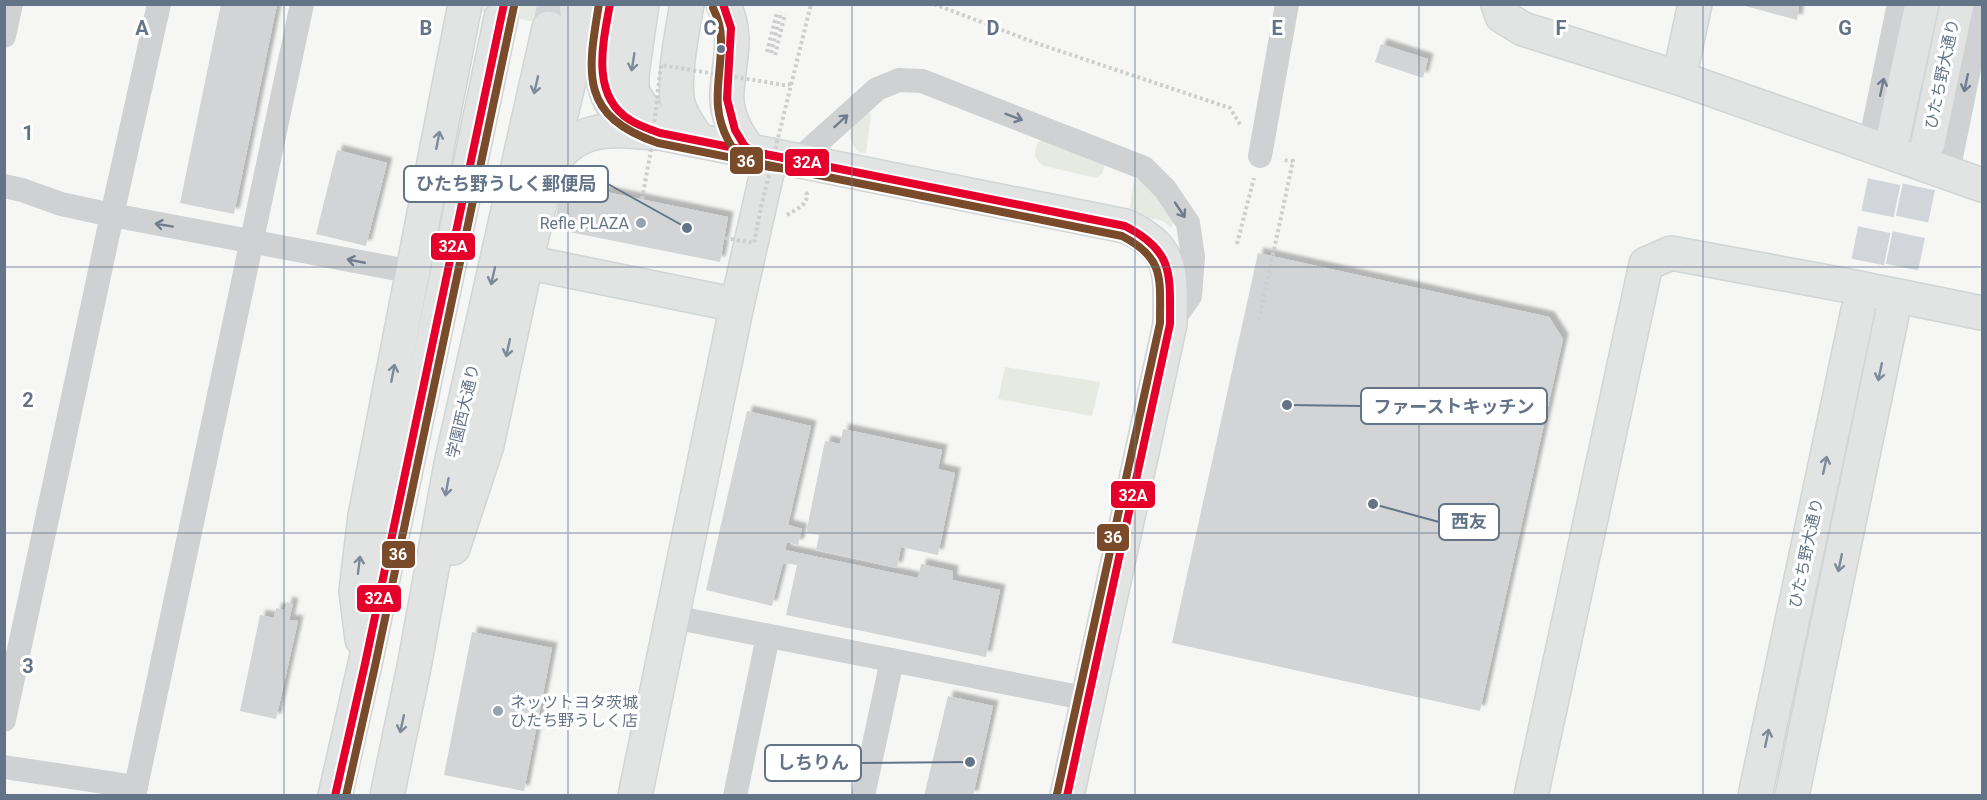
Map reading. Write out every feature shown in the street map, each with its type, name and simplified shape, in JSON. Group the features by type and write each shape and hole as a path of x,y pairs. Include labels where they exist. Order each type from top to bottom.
{"street":[{"path":"4,36 11,4"},
{"path":"4,720 159,4"},
{"path":"4,767 135,791 302,4"},
{"path":"414,666 486,445 580,32 576,4"},
{"path":"610,4 602,58 603,78 608,94 613,105 628,120 660,133"},
{"path":"642,4 632,74 632,92 660,133"},
{"path":"687,4 677,80 678,101 685,122 699,141"},
{"path":"723,4 733,36 727,93 728,109 737,135 773,156"},
{"path":"1260,156 1287,4"},
{"path":"1498,4 1502,16 1523,29 1882,139 1948,172 1983,185"},
{"path":"1679,78 1695,4"},
{"path":"1882,139 1899,4"},
{"name":"ひたち野大通り","path":"1882,139 1922,4"},
{"name":"ひたち野大通り","path":"1928,143 1957,4"},
{"path":"1948,172 1983,5"},
{"path":"365,664 356,591 365,516 466,7"},
{"path":"335,795 365,664 501,18"},
{"name":"学園西大通り","path":"387,795 414,666 451,464 549,28"},
{"path":"635,795 737,305 773,156 877,89 899,80 922,81 1144,168 1165,189 1188,223 1193,257 1190,296 1170,324"},
{"path":"548,168 560,151 573,140 595,132 622,130 660,133 1125,226 1142,233 1156,243 1166,260 1170,278 1170,324 1067,795"},
{"path":"4,186 61,204 112,215 413,272"},
{"path":"1531,795 1646,264 1671,253 1983,313"},
{"path":"526,262 737,305"},
{"name":"ひたち野大通り","path":"1755,795 1858,310"},
{"path":"1792,795 1892,315"},
{"path":"673,617 1089,699"},
{"path":"735,795 768,636"},
{"path":"863,795 892,660"}],"path":[{"path":"725,238 754,243 811,4"},
{"path":"934,4 1047,46 1230,108 1254,150 1260,156 1293,161 1259,320"},
{"path":"781,13 771,53 781,13"},
{"path":"642,200 651,150 661,65 784,85 792,84"},
{"path":"1237,244 1260,156"}],"shaded area":[{"path":"482,5 559,5 568,28 478,11"},
{"path":"866,112 871,113 866,153 860,153 850,136 853,126"},
{"path":"1046,139 1105,164 1102,174 1096,178 1044,166 1038,161 1035,153 1038,142"},
{"path":"1134,178 1148,186 1158,196 1173,223 1171,228 1163,221 1129,214"},
{"path":"1005,367 1100,382 1092,416 998,399"}],"building":[{"path":"221,4 277,4 234,214 180,203"},
{"path":"1738,4 1799,4 1797,20"},
{"path":"1381,44 1428,59 1423,78 1375,62"},
{"path":"337,150 387,163 366,246 316,234"},
{"name":"Refle PLAZA","path":"562,183 728,217 720,262 554,229"},
{"path":"1258,253 1549,317 1563,339 1480,711 1172,643"},
{"path":"747,411 811,426 788,525 802,529 798,545 787,542 785,550 918,578 921,564 953,571 952,580 1000,590 986,657 786,615 797,565 783,563 772,606 706,590"},
{"path":"843,429 942,450 938,469 955,473 938,555 901,547 897,568 816,550 819,535 806,533 825,441 840,444"},
{"path":"287,602 293,604 289,620 298,621 276,719 240,711 260,615 274,618 276,608 285,610"},
{"name":"ネッツトヨタ茨城 ひたち野うしく店","path":"472,632 552,648 524,791 444,775"},
{"path":"948,696 993,706 973,796 924,796"}],"tunnel":[{"path":"549,28 554,4"},
{"path":"1858,310 1894,133"},
{"path":"1892,315 1928,143"}],"transit line":[{"name":"32A","path":"335,796 504,4"},
{"name":"36","path":"599,4 592,52 595,90 602,106 614,120 633,132 658,143 1122,236 1136,244 1153,262 1159,282 1160,323 1057,794"},
{"name":"32A","path":"610,4 603,51 604,83 617,109 637,124 660,133 1125,226 1141,235 1161,255 1169,278 1170,324 1067,796"},
{"name":"32A","path":"723,4 731,28 727,99 735,130 744,145 752,152 789,159"},
{"name":"36","path":"346,796 514,6"},
{"name":"36","path":"713,8 721,35 718,102 722,127 736,152 746,161 761,166 787,169"}],"place":[{"name":"Refle PLAZA","path":"641,223"},
{"name":"ひたち野うしく郵便局","path":"687,228"},
{"name":"ファーストキッチン","path":"1287,405"},
{"name":"西友","path":"1373,504"},
{"name":"ネッツトヨタ茨城 ひたち野うしく店","path":"498,711"},
{"name":"しちりん","path":"970,762"}]}
